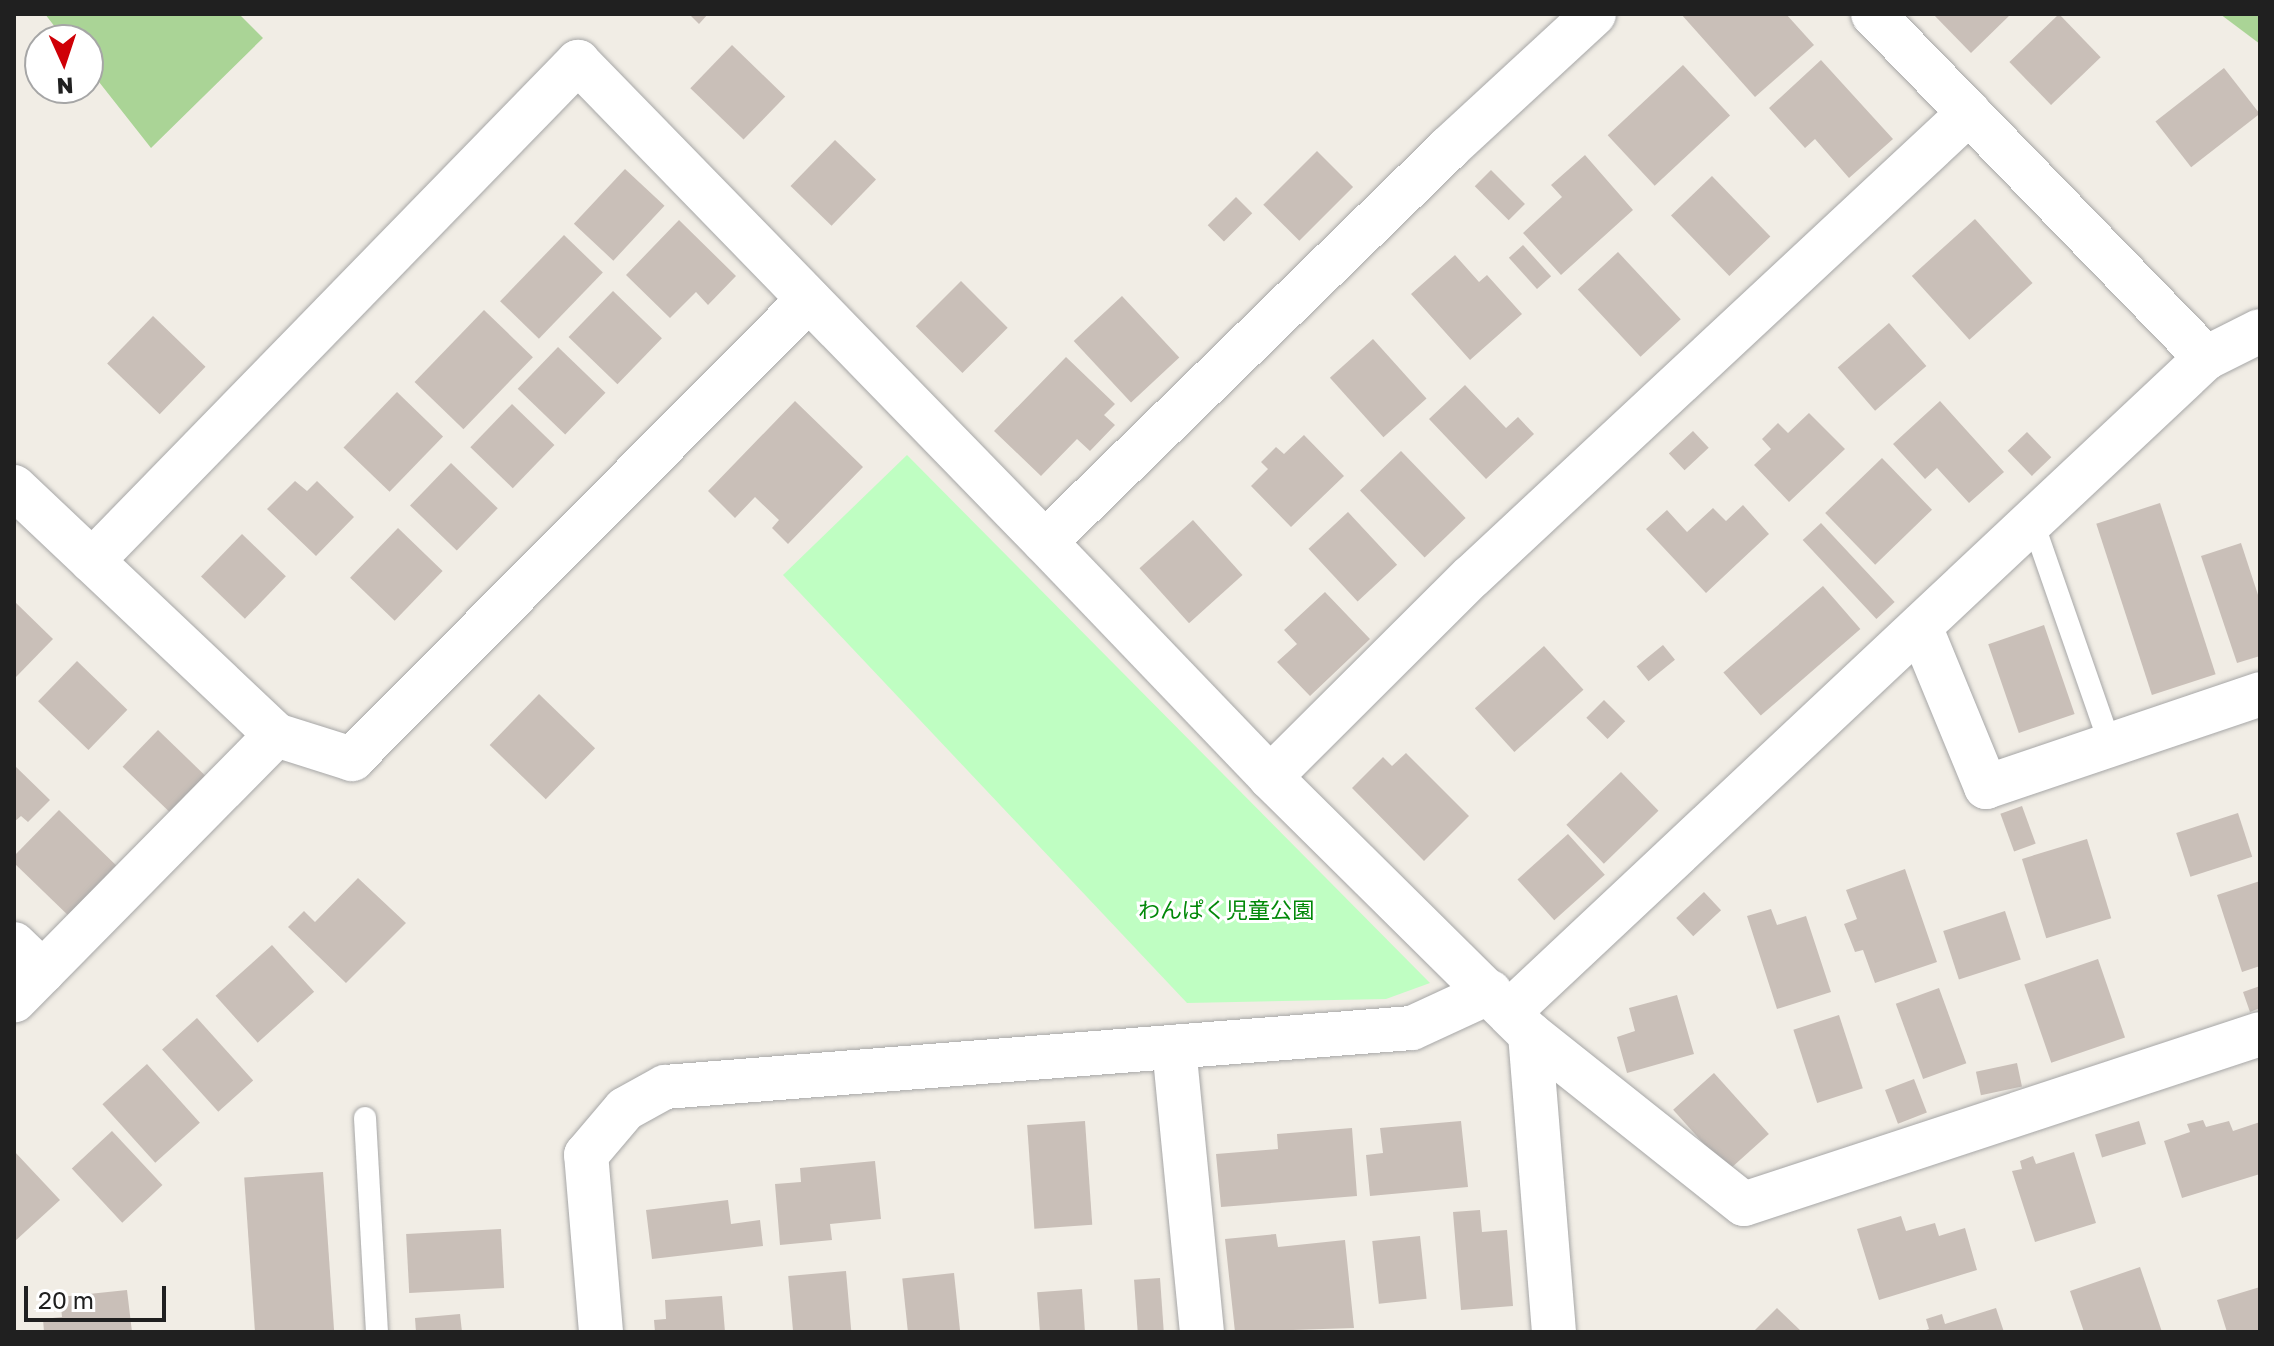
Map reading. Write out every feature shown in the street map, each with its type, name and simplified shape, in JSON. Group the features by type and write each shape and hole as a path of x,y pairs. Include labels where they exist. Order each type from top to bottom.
{"street":[{"path":"1045,542 1449,148 1594,14"},
{"path":"1873,14 2206,358"},
{"path":"92,561 578,62 1270,777 1509,1013 1744,1204 2260,1034"},
{"path":"1270,777 1471,577 1969,113"},
{"path":"14,487 276,735 352,759 809,299"},
{"path":"601,1332 586,1155 625,1109 665,1087 1412,1028 1509,1013 1921,629 2031,517 2206,358 2260,331"},
{"path":"1921,629 1986,787 2260,694"},
{"path":"24,972 276,735"},
{"path":"1509,1013 1554,1332"},
{"path":"1174,1047 1202,1332"}],"lane":[{"path":"2031,517 2110,744"},
{"path":"365,1118 377,1332"}],"green space":[{"path":"45,14 239,14 263,38 151,148 104,88 104,24 53,24"},
{"path":"2220,14 2260,14 2260,44"},
{"name":"わんぱく児童公園","path":"907,455 1430,983 1386,999 1187,1003 783,575"}],"building":[{"path":"689,14 708,14 699,24"},
{"path":"1681,14 1786,14 1814,45 1755,97"},
{"path":"1933,14 2011,14 1971,53"},
{"path":"2059,14 2101,57 2051,105 2009,62"},
{"path":"732,45 785,96 744,140 690,88"},
{"path":"1821,60 1893,139 1849,178 1815,139 1805,148 1769,108"},
{"path":"1683,65 1730,115 1655,186 1608,135"},
{"path":"2224,68 2260,114 2191,167 2155,122"},
{"path":"835,140 876,180 832,226 791,186"},
{"path":"1317,151 1353,187 1299,241 1263,205"},
{"path":"1585,155 1633,210 1561,275 1523,233 1562,197 1551,185"},
{"path":"625,169 664,206 613,261 574,224"},
{"path":"1491,170 1525,204 1509,220 1475,186"},
{"path":"1712,176 1770,236 1729,276 1671,216"},
{"path":"1236,197 1252,213 1224,242 1208,225"},
{"path":"1975,219 2033,283 1969,340 1912,276"},
{"path":"679,220 736,276 708,305 696,292 670,318 626,275"},
{"path":"564,235 603,273 539,339 500,301"},
{"path":"1523,245 1551,276 1537,289 1509,258"},
{"path":"1618,252 1681,319 1641,357 1578,290"},
{"path":"1455,255 1479,282 1487,275 1522,314 1470,360 1411,294"},
{"path":"961,281 1008,328 962,373 916,326"},
{"path":"613,291 662,338 617,384 569,337"},
{"path":"1122,296 1179,357 1131,402 1074,341"},
{"path":"484,310 533,357 463,429 415,382"},
{"path":"153,316 206,367 160,414 107,363"},
{"path":"1889,323 1926,366 1875,411 1838,368"},
{"path":"1373,339 1427,398 1383,437 1330,378"},
{"path":"558,347 605,393 565,435 518,389"},
{"path":"1066,357 1115,404 1104,415 1115,425 1090,451 1077,439 1041,476 994,431"},
{"path":"1465,385 1506,428 1518,417 1534,434 1486,479 1429,419"},
{"path":"397,392 443,436 390,492 344,447"},
{"path":"795,401 863,467 788,544 772,528 779,520 755,497 735,518 708,491"},
{"path":"1940,401 2004,472 1969,503 1937,468 1925,479 1893,444"},
{"path":"512,404 554,445 513,488 470,447"},
{"path":"1809,413 1845,449 1789,502 1754,465 1771,449 1762,439 1778,423 1788,433"},
{"path":"1693,431 1709,448 1685,470 1669,454"},
{"path":"2027,432 2051,457 2032,476 2008,451"},
{"path":"1304,435 1344,476 1291,527 1251,486 1268,469 1261,462 1276,447 1284,454"},
{"path":"1401,451 1466,518 1425,557 1360,491"},
{"path":"1882,458 1932,510 1875,565 1825,513"},
{"path":"451,463 498,508 457,551 410,505"},
{"path":"295,481 307,491 317,481 354,517 316,556 267,509"},
{"path":"2160,503 2216,674 2152,695 2096,524"},
{"path":"1743,505 1769,534 1706,593 1646,529 1667,510 1687,532 1713,508 1726,521"},
{"path":"1348,512 1397,565 1358,601 1309,549"},
{"path":"1193,520 1243,575 1189,623 1139,568"},
{"path":"1821,523 1895,602 1876,619 1803,540"},
{"path":"398,528 443,571 395,621 350,578"},
{"path":"242,534 286,576 245,619 201,576"},
{"path":"2241,543 2260,601 2260,656 2237,663 2201,556"},
{"path":"1823,586 1860,629 1761,716 1723,673"},
{"path":"1325,592 1370,639 1310,696 1277,662 1297,644 1284,630"},
{"path":"14,601 53,639 16,677 14,676"},
{"path":"2044,625 2075,714 2019,733 1988,644"},
{"path":"1663,645 1675,660 1649,681 1637,666"},
{"path":"1544,646 1583,690 1514,752 1475,708"},
{"path":"77,661 127,710 88,750 38,701"},
{"path":"539,694 595,748 546,799 490,745"},
{"path":"1604,700 1625,721 1608,739 1586,718"},
{"path":"158,730 208,778 172,815 123,767"},
{"path":"1406,753 1469,816 1424,861 1352,788 1383,757 1392,766"},
{"path":"14,765 50,800 28,822 21,816 14,822"},
{"path":"1621,772 1659,811 1604,864 1566,825"},
{"path":"2022,806 2036,844 2014,851 2000,814"},
{"path":"59,810 122,871 74,921 14,863 14,856"},
{"path":"2238,813 2252,857 2190,877 2176,833"},
{"path":"1568,834 1605,875 1554,920 1517,880"},
{"path":"2087,839 2111,918 2046,938 2022,859"},
{"path":"1905,869 1937,962 1875,983 1863,950 1855,952 1844,924 1857,919 1846,890"},
{"path":"358,878 406,923 346,983 288,927 304,911 315,922"},
{"path":"2260,881 2260,966 2242,972 2217,895"},
{"path":"1704,892 1721,910 1693,936 1676,918"},
{"path":"1771,909 1777,925 1806,916 1831,992 1777,1009 1747,916"},
{"path":"2005,911 2021,960 1959,980 1943,931"},
{"path":"272,945 314,992 258,1043 216,996"},
{"path":"2098,959 2125,1037 2051,1063 2024,984"},
{"path":"2260,986 2260,1008 2250,1012 2243,992"},
{"path":"1939,988 1966,1063 1923,1079 1896,1004"},
{"path":"1677,995 1694,1054 1627,1073 1617,1037 1635,1031 1629,1008"},
{"path":"1839,1015 1863,1088 1817,1103 1793,1030"},
{"path":"197,1018 253,1080 218,1112 162,1049"},
{"path":"2017,1063 2022,1086 1981,1095 1976,1072"},
{"path":"147,1064 200,1123 155,1163 102,1104"},
{"path":"1714,1073 1769,1134 1728,1171 1673,1110"},
{"path":"1914,1079 1927,1113 1898,1124 1885,1090"},
{"path":"2203,1120 2206,1127 2229,1121 2233,1131 2260,1122 2260,1174 2182,1198 2164,1141 2190,1132 2187,1124"},
{"path":"1085,1121 1092,1225 1034,1229 1027,1125"},
{"path":"1461,1121 1468,1187 1370,1196 1366,1155 1383,1153 1380,1128"},
{"path":"2139,1121 2146,1144 2102,1157 2095,1134"},
{"path":"1352,1128 1357,1196 1221,1207 1216,1154 1278,1149 1277,1134"},
{"path":"112,1131 162,1185 122,1223 72,1169"},
{"path":"14,1151 60,1200 14,1242"},
{"path":"2074,1152 2096,1223 2035,1242 2012,1171 2022,1169 2020,1161 2033,1156 2036,1164"},
{"path":"875,1161 881,1219 830,1224 832,1240 780,1245 775,1184 801,1182 800,1168"},
{"path":"323,1172 334,1332 255,1332 244,1178"},
{"path":"728,1200 731,1224 760,1220 763,1246 652,1259 646,1210"},
{"path":"1480,1210 1482,1232 1507,1230 1513,1306 1461,1310 1453,1212"},
{"path":"1901,1216 1906,1231 1935,1223 1939,1236 1965,1228 1977,1270 1879,1300 1857,1229"},
{"path":"501,1229 504,1288 409,1293 406,1234"},
{"path":"1276,1234 1278,1247 1345,1240 1354,1328 1235,1332 1225,1239"},
{"path":"1420,1236 1427,1299 1379,1304 1372,1241"},
{"path":"2140,1267 2162,1332 2084,1332 2070,1291"},
{"path":"846,1271 851,1332 793,1332 788,1276"},
{"path":"954,1273 960,1332 908,1332 902,1278"},
{"path":"1160,1278 1164,1332 1138,1332 1134,1280"},
{"path":"2260,1287 2260,1332 2227,1332 2217,1300"},
{"path":"1082,1289 1085,1332 1040,1332 1037,1292"},
{"path":"127,1290 132,1332 44,1332 43,1319 62,1317 60,1297"},
{"path":"722,1296 725,1332 655,1332 654,1320 666,1319 665,1300"},
{"path":"1777,1308 1802,1332 1753,1332"},
{"path":"1996,1308 2004,1332 1921,1332 1929,1329 1926,1319 1942,1314 1945,1324"},
{"path":"460,1314 462,1332 416,1332 415,1318"}]}
